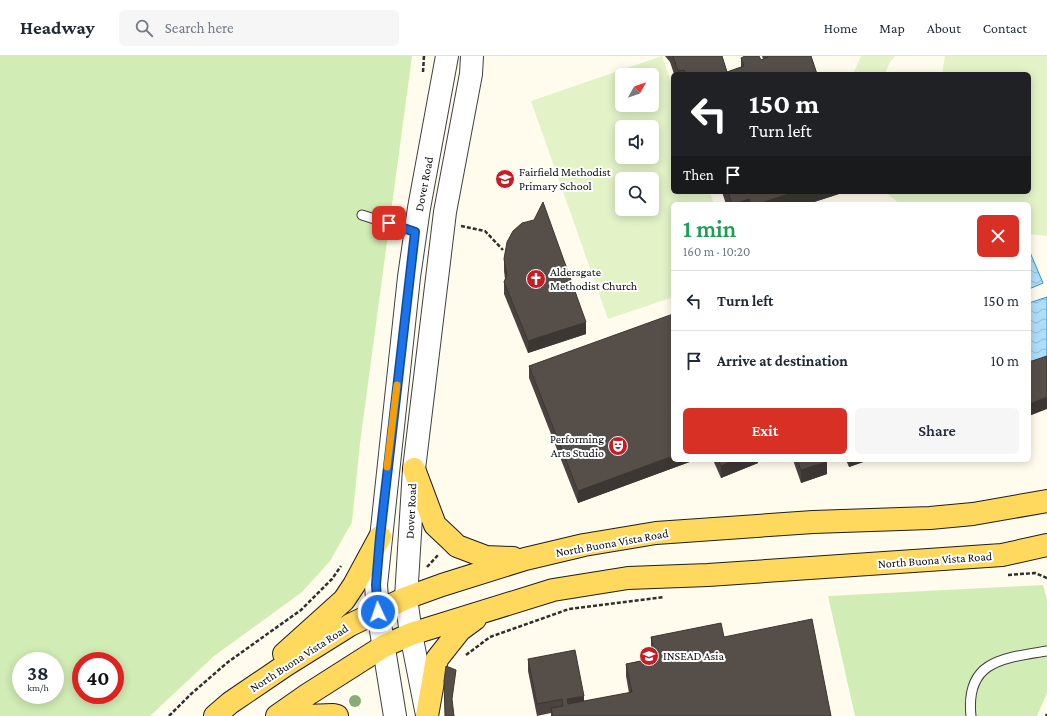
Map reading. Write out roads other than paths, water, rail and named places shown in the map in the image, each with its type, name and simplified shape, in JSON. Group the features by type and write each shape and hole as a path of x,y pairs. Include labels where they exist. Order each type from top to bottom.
{"main road":[{"path":"414,469 435,525 457,546 486,557 525,559"},
{"name":"North Buona Vista Road","path":"223,710 350,625 406,598 525,559 584,545 656,533 813,522 930,518 973,514 1047,501"},
{"path":"223,710 344,600 354,585 380,537"},
{"name":"North Buona Vista Road","path":"277,716 384,646 411,634 553,590 628,578 1002,565 1047,545"},
{"path":"1002,565 1047,563"},
{"path":"428,716 437,659 460,630 486,611"},
{"path":"305,716 337,716"}],"street":[{"name":"Dover Road","path":"395,716 378,612 376,585 380,537 415,232 447,56"},
{"name":"Dover Road","path":"428,716 411,634 406,598 414,469 444,220 471,74 472,56"}],"lane":[{"path":"362,215 415,232"},
{"path":"971,716 969,702 973,685 981,671 1000,659 1047,651"}],"water":[{"path":"1031,255 1043,283 1031,288"},
{"path":"1047,297 1047,365 1031,371 1031,302"}],"place":[{"name":"Fairfield Methodist Primary School","path":"505,179"},
{"name":"Aldersgate Methodist Church","path":"536,279"},
{"name":"Performing Arts Studio","path":"618,446"},
{"name":"INSEAD Asia","path":"649,656"}]}
